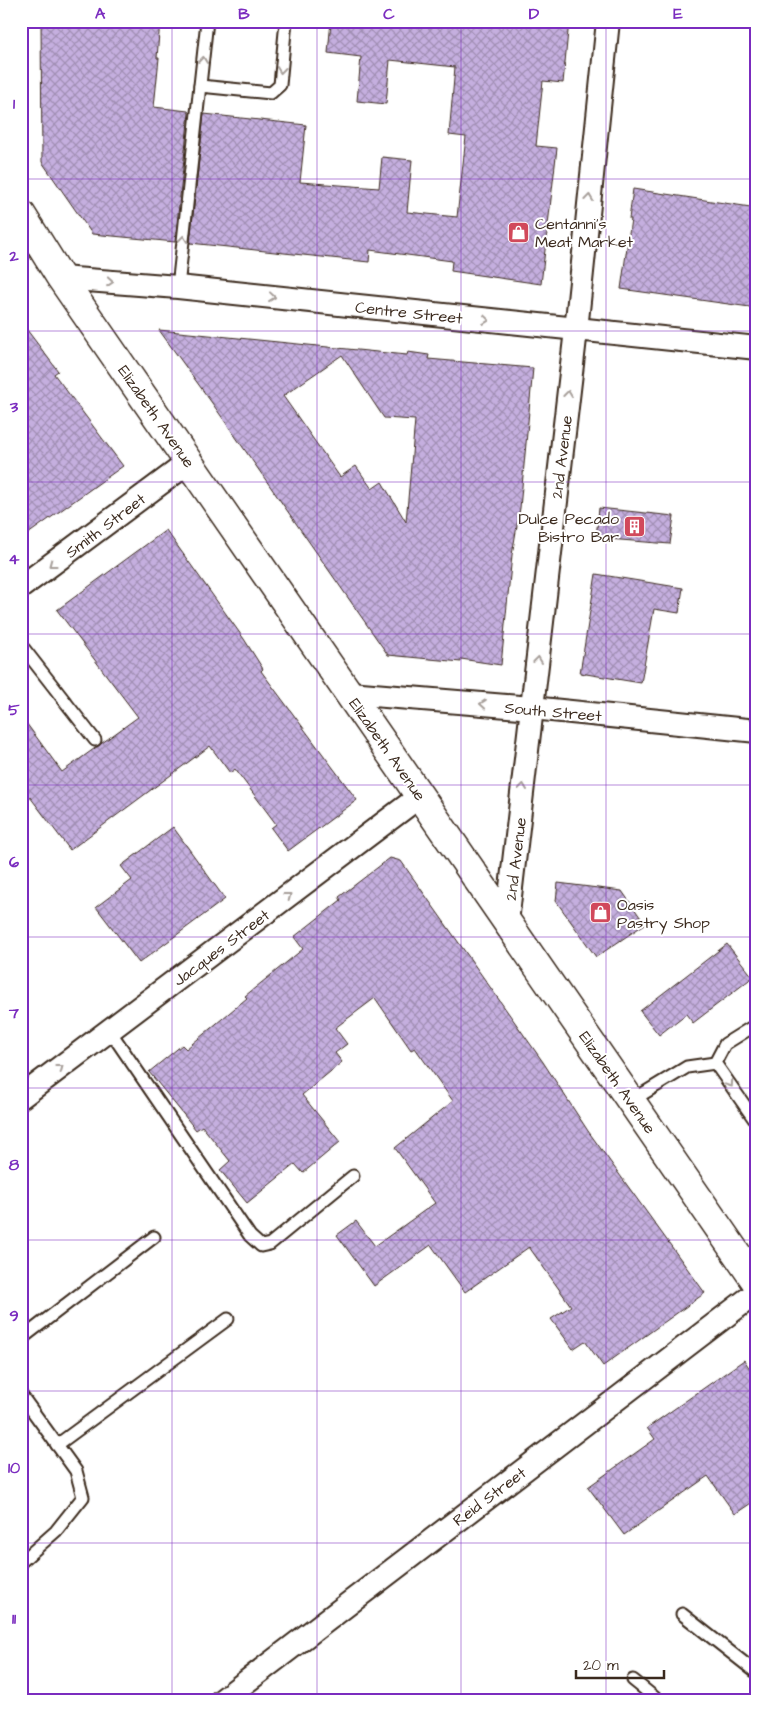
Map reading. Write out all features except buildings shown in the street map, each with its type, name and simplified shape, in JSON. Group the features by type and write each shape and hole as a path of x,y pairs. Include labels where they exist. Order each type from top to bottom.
{"street":[{"name":"2nd Avenue","path":"507,922 576,330 608,21"},
{"name":"Elizabeth Avenue","path":"21,214 62,278 757,1283"},
{"name":"Centre Street","path":"62,278 178,288 757,348"},
{"name":"Smith Street","path":"21,587 189,462"},
{"name":"South Street","path":"349,693 532,708 757,731"},
{"name":"Jacques Street","path":"21,1097 420,796"},
{"name":"Reid Street","path":"220,1701 757,1292"}],"lane":[{"path":"178,288 207,21"},
{"path":"200,86 271,93 280,85 286,21"},
{"path":"21,645 95,740"},
{"path":"715,1063 725,1044 757,1024"},
{"path":"110,1031 250,1236 261,1246 270,1244 353,1176"},
{"path":"631,1101 687,1067 715,1063"},
{"path":"715,1063 757,1123"},
{"path":"21,1339 154,1237"},
{"path":"57,1445 228,1318"},
{"path":"21,1394 76,1471 83,1497 56,1531 21,1562"},
{"path":"682,1614 757,1673"},
{"path":"633,1680 659,1701"}],"place":[{"name":"Centanni's Meat Market","path":"519,232"},
{"name":"Dulce Pecado Bistro Bar","path":"635,527"},
{"name":"Oasis Pastry Shop","path":"601,913"}]}
